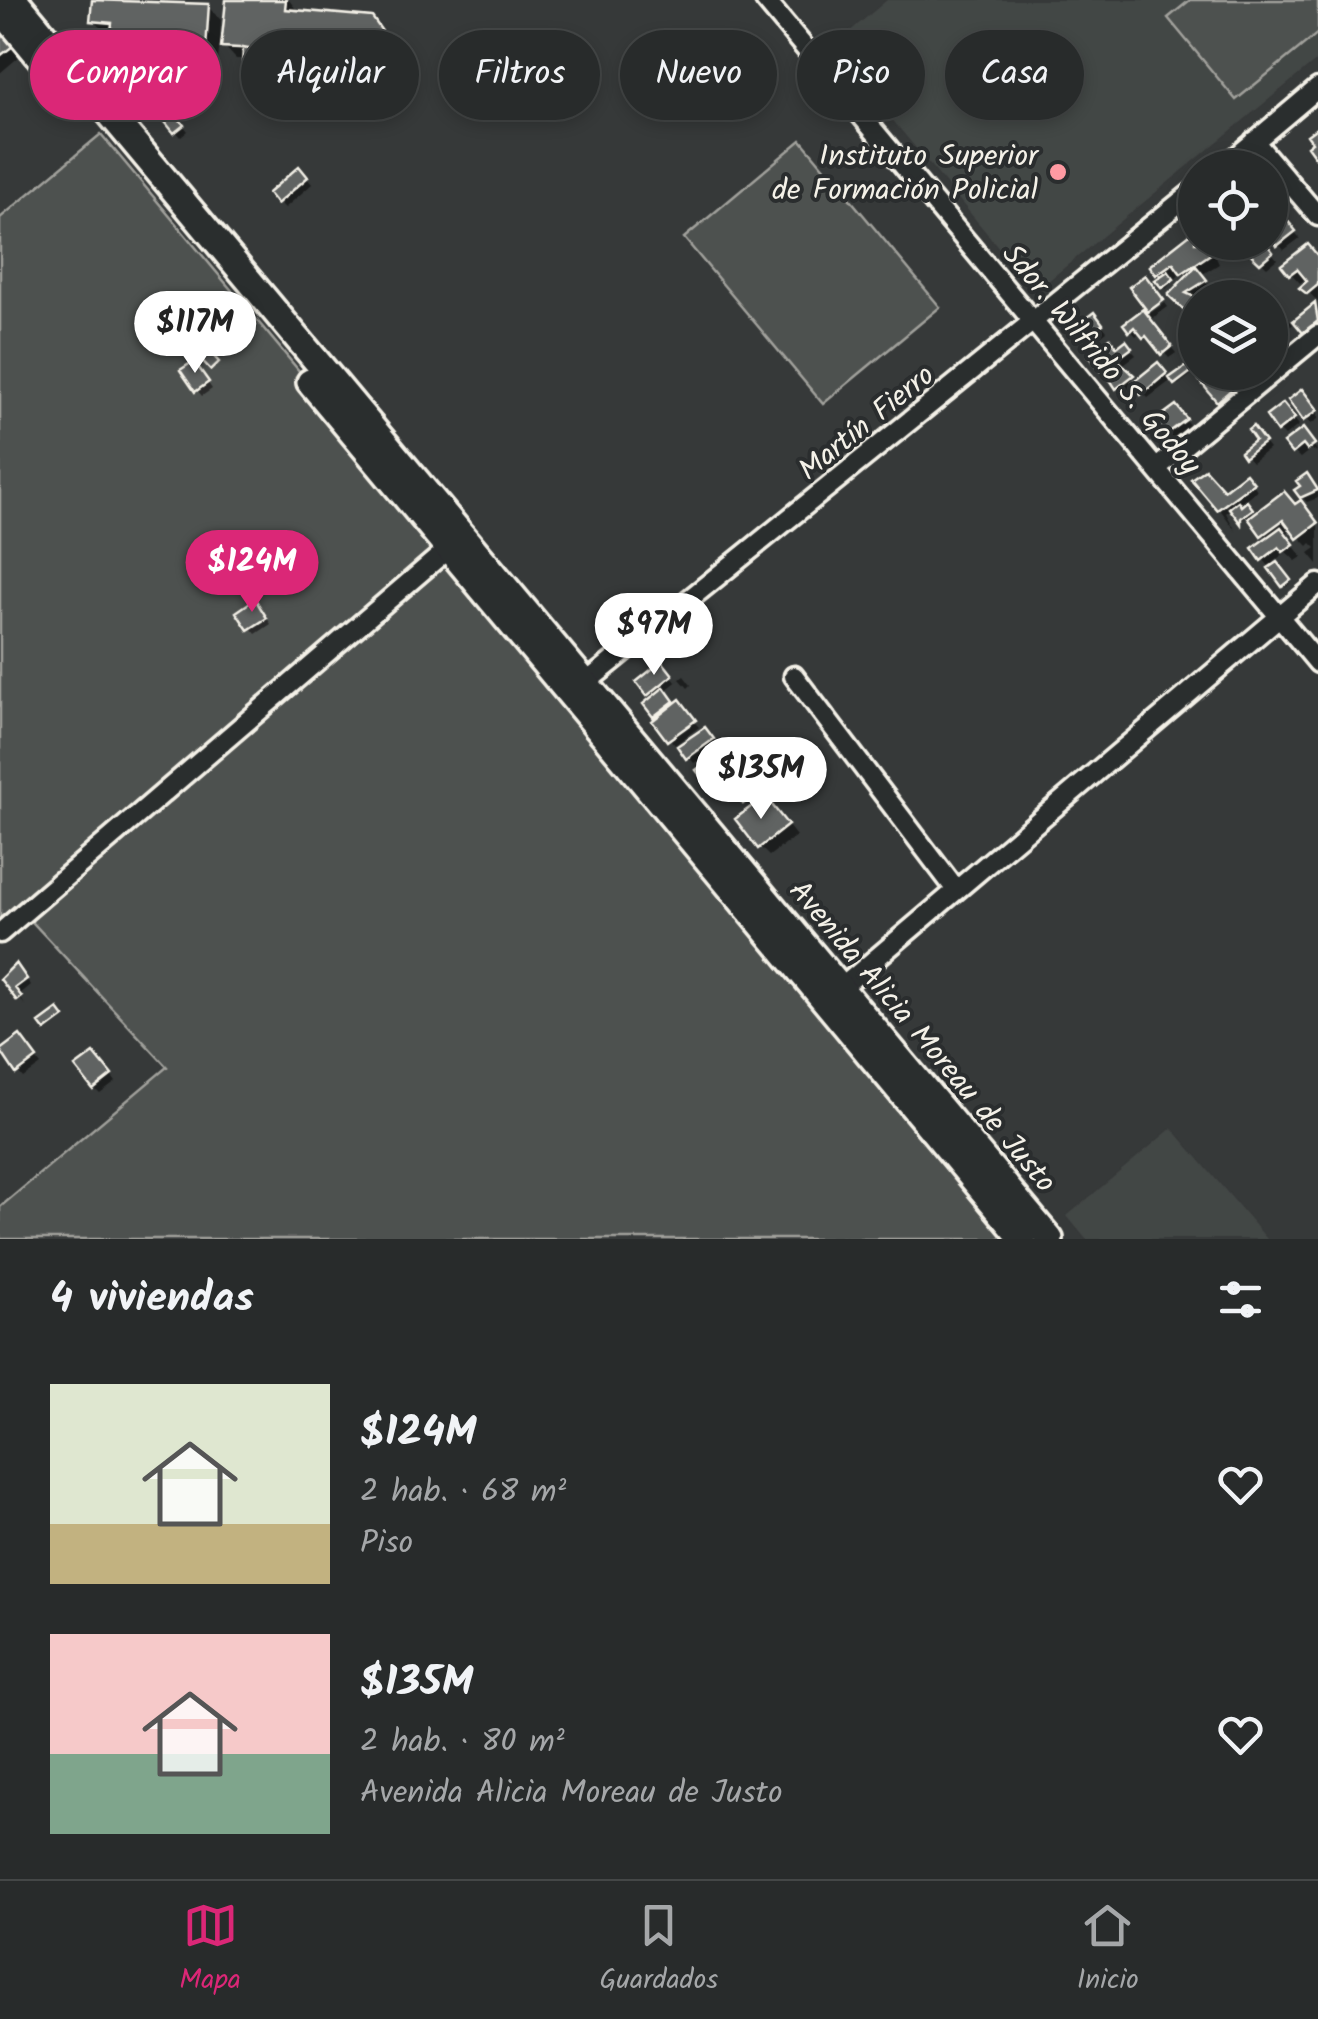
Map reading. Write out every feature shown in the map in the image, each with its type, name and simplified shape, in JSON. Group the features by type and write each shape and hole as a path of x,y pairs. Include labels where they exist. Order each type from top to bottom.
{"main road":[{"name":"Avenida Alicia Moreau de Justo","path":"15,0 833,995 1050,1239"},
{"name":"Avenida Alicia Moreau de Justo","path":"0,10 448,548 578,689"},
{"name":"Avenida Alicia Moreau de Justo","path":"833,995 1023,1239"}],"street":[{"name":"Sdor. Wilfrido S. Godoy","path":"765,0 1318,663"},
{"path":"1244,150 1318,88"},
{"path":"1254,141 1318,216"},
{"name":"Martín Fierro","path":"578,689 1178,204"},
{"path":"1157,468 1318,335"},
{"path":"0,933 448,548"},
{"path":"833,995 1318,584"},
{"path":"794,676 956,890"}],"shaded area":[{"name":"Instituto Superior de Formación Policial","path":"887,0 1318,0 1318,59 1207,150 1178,150 1178,174 1042,286 1030,285 892,120 925,120 925,30 852,30"},
{"path":"1190,0 1318,0 1318,33 1236,100 1168,18"},
{"path":"101,134 1025,1239 0,1239 0,1207 167,1067 21,910 0,927 0,218"},
{"path":"801,140 940,307 823,404 684,238"},
{"path":"1172,1128 1267,1239 1086,1239 1067,1216"}],"building":[{"path":"92,0 209,4 207,30 111,30 112,23 90,21"},
{"path":"226,0 286,0 285,9 372,17 381,30 241,30 241,48 221,47"},
{"path":"0,30 13,46 0,56"},
{"path":"163,120 180,120 184,125 174,133"},
{"path":"1318,127 1315,157 1307,146 1312,142 1307,135"},
{"path":"299,166 308,177 277,204 268,193"},
{"path":"1288,221 1296,231 1288,237"},
{"path":"1178,243 1178,260 1202,260 1181,274 1173,263 1156,275 1149,266"},
{"path":"1308,244 1318,256 1318,285 1307,294 1299,288 1307,281 1297,269 1289,275 1281,265"},
{"path":"1196,266 1207,280 1182,280"},
{"path":"1168,271 1174,279 1162,288 1155,280"},
{"path":"1145,275 1164,300 1148,312 1129,287"},
{"path":"1178,285 1178,304 1168,295"},
{"path":"1315,303 1318,321 1303,333 1293,321"},
{"path":"1143,309 1172,346 1161,355 1146,336 1143,338 1134,327 1129,332 1123,324"},
{"path":"1094,312 1103,324 1082,340 1073,328"},
{"path":"1110,338 1117,347 1126,340 1132,348 1101,371 1088,355"},
{"path":"205,347 219,362 211,370 197,355"},
{"path":"194,361 209,382 195,392 180,370"},
{"path":"1119,361 1134,375 1116,389 1105,372"},
{"path":"1158,362 1167,373 1141,395 1132,383"},
{"path":"1178,372 1174,385 1169,378"},
{"path":"1302,389 1318,410 1303,421 1288,400"},
{"path":"1207,390 1231,390 1217,402"},
{"path":"1283,403 1295,418 1277,432 1266,416"},
{"path":"1176,405 1187,419 1164,436 1153,422"},
{"path":"1253,426 1265,442 1244,458 1240,452 1255,440 1248,430"},
{"path":"1303,428 1315,444 1307,450 1303,445 1292,454 1283,443"},
{"path":"1205,469 1224,490 1246,473 1254,483 1217,510 1191,479"},
{"path":"1307,473 1318,490 1300,498 1294,490 1300,486 1296,481"},
{"path":"1284,491 1295,504 1301,500 1318,523 1297,539 1283,520 1261,536 1248,518"},
{"path":"1238,501 1241,506 1247,501 1253,509 1241,518 1241,524 1229,508"},
{"path":"1281,527 1294,544 1283,552 1279,547 1261,561 1252,548"},
{"path":"1277,562 1291,580 1282,587 1268,568"},
{"path":"255,599 267,618 248,630 236,612"},
{"path":"662,661 673,675 647,696 636,682"},
{"path":"664,687 674,701 653,717 643,704"},
{"path":"680,699 696,720 667,741 652,721"},
{"path":"705,727 714,739 686,759 677,746"},
{"path":"724,743 736,758 720,770 709,754"},
{"path":"736,760 745,771 726,786 717,774"},
{"path":"705,763 720,783 711,790 696,770"},
{"path":"746,783 755,795 743,804 734,792"},
{"path":"765,796 788,825 758,849 735,819"},
{"path":"16,963 27,979 15,988 22,997 17,1001 0,979"},
{"path":"58,1009 64,1017 45,1031 39,1023"},
{"path":"20,1035 37,1058 16,1074 0,1050"},
{"path":"94,1053 112,1075 93,1090 75,1067"}],"place":[{"name":"Instituto Superior de Formación Policial","path":"1058,172"}]}
